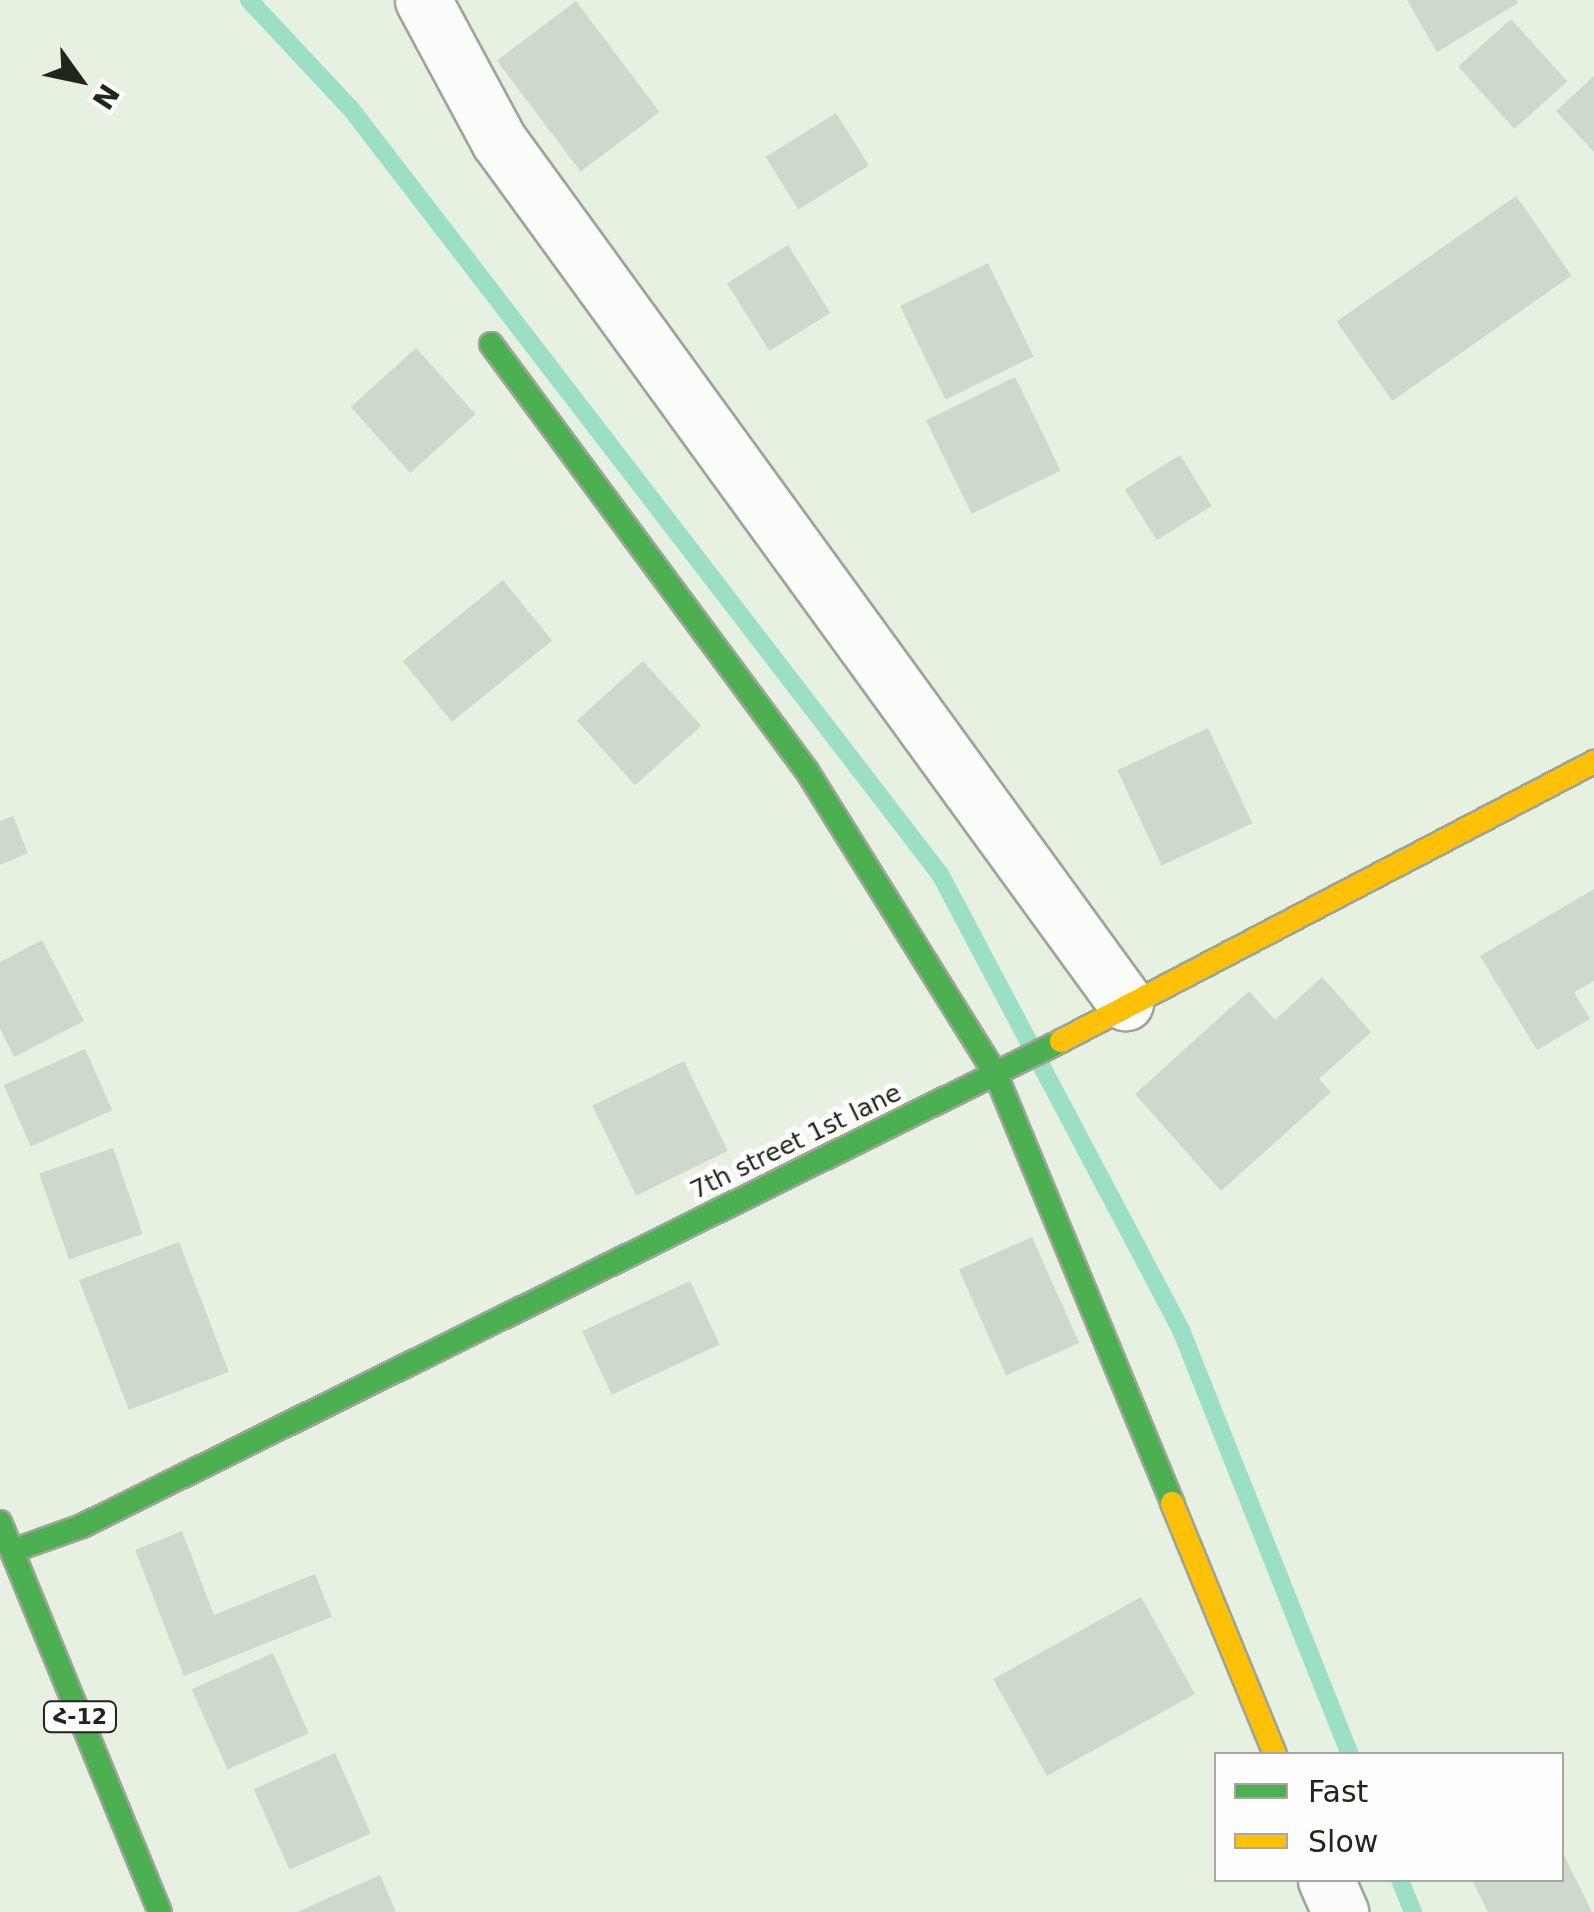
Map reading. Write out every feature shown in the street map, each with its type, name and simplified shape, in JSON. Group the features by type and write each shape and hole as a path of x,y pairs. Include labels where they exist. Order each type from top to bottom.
{"street":[{"path":"423,0 499,140 1126,1002"},
{"path":"491,344 807,771 1005,1069 1274,1752"},
{"name":"7th street 1st lane","path":"12,1551 82,1526 1005,1069 1126,1002 1594,762"},
{"name":"Հ-12","path":"0,1522 160,1912"},
{"path":"1327,1882 1340,1912"}],"building":[{"path":"1407,0 1516,0 1518,3 1437,52"},
{"path":"576,1 660,112 581,172 497,61"},
{"path":"1511,19 1567,81 1514,129 1458,67"},
{"path":"1594,76 1594,152 1556,111"},
{"path":"836,113 869,166 798,210 766,157"},
{"path":"1516,196 1572,275 1392,401 1337,322"},
{"path":"788,245 830,313 769,351 727,283"},
{"path":"988,263 1034,356 946,399 900,306"},
{"path":"416,348 476,414 410,473 351,407"},
{"path":"1015,377 1061,470 972,514 926,420"},
{"path":"1180,455 1212,506 1157,540 1125,489"},
{"path":"503,580 552,641 452,722 403,661"},
{"path":"643,661 701,726 635,785 577,721"},
{"path":"1208,728 1252,823 1162,865 1117,770"},
{"path":"13,816 28,853 0,865 0,821"},
{"path":"1594,889 1594,981 1574,992 1590,1019 1537,1050 1480,956"},
{"path":"42,940 84,1021 14,1057 0,1029 0,962"},
{"path":"1322,977 1371,1032 1319,1079 1331,1092 1221,1191 1135,1094 1249,991 1275,1020"},
{"path":"85,1049 112,1110 31,1146 4,1085"},
{"path":"684,1061 728,1151 636,1196 592,1106"},
{"path":"113,1148 143,1234 69,1259 39,1173"},
{"path":"1032,1237 1079,1343 1006,1376 959,1270"},
{"path":"179,1242 229,1372 129,1410 79,1280"},
{"path":"690,1281 720,1344 612,1395 582,1331"},
{"path":"182,1531 214,1615 315,1574 332,1617 184,1676 135,1550"},
{"path":"1141,1597 1195,1694 1047,1776 993,1679"},
{"path":"273,1653 309,1733 227,1770 192,1689"},
{"path":"335,1753 371,1833 289,1870 254,1789"},
{"path":"1564,1855 1592,1912 1488,1912 1473,1882 1564,1882"},
{"path":"380,1875 396,1912 297,1912"}],"waterway":[{"path":"249,0 351,109 940,874 1181,1330 1349,1752"},
{"path":"1401,1882 1413,1912"}],"traffic: fast":[{"path":"491,344 807,771 996,1075 1172,1503"},
{"path":"12,1551 82,1526 1061,1041"},
{"path":"0,1522 160,1912"}],"traffic: slow":[{"path":"1061,1041 1594,762"},
{"path":"1172,1503 1274,1752"}]}
